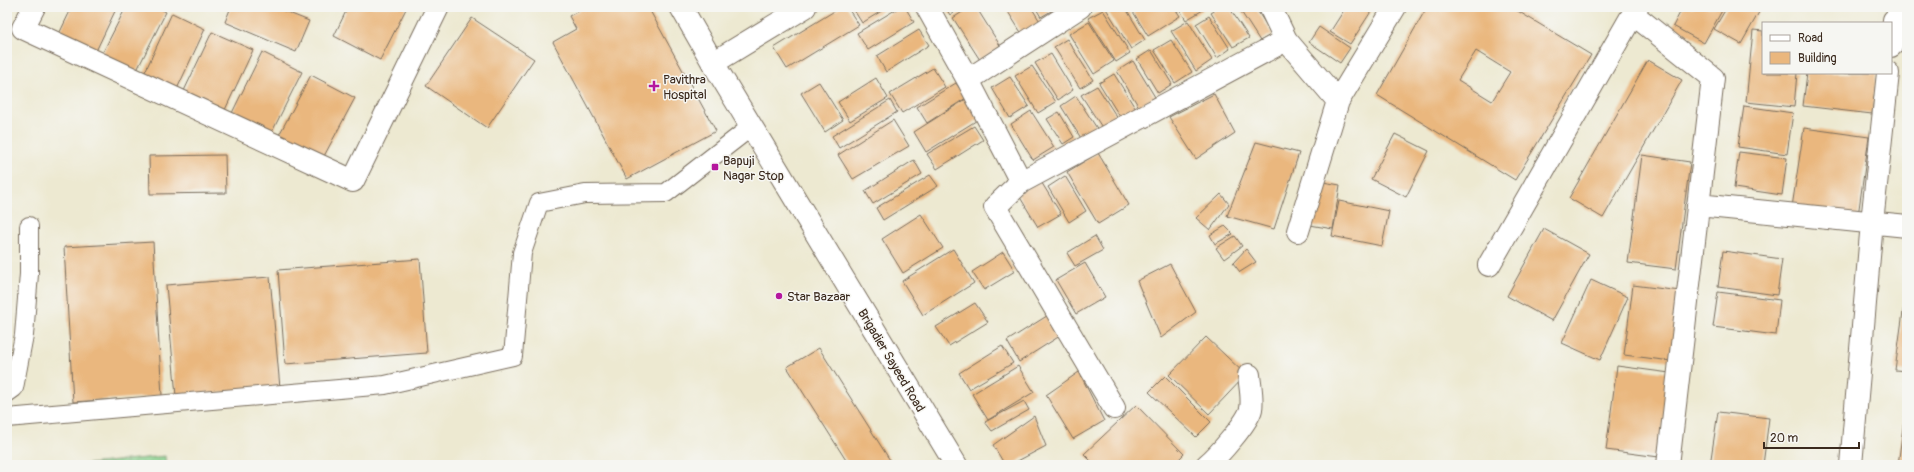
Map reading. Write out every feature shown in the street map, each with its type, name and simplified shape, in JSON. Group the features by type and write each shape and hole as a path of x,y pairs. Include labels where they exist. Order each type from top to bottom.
{"street":[{"path":"34,7 23,28 353,181 438,7"},
{"name":"Brigadier Sayeed Road","path":"681,7 751,127 956,465"},
{"path":"713,63 806,7"},
{"path":"926,7 968,80 1021,182"},
{"path":"968,80 1080,7"},
{"path":"1270,7 1286,40 1338,101"},
{"path":"1298,231 1338,101 1395,7"},
{"path":"1489,265 1635,10 1713,78 1668,465"},
{"path":"1892,37 1894,20"},
{"path":"1114,408 995,207 1021,182 1286,40"},
{"path":"1851,465 1872,222 1888,74"},
{"path":"1698,204 1907,226"},
{"path":"1207,465 1223,450 1251,410 1251,391 1248,375"}],"lane":[{"path":"7,418 385,385 513,356 522,253 539,203 585,194 666,193 751,127"},
{"path":"7,393 14,388 24,335 29,274 29,226"}],"green space":[{"path":"165,456 166,465 79,465"}],"building":[{"path":"72,7 117,7 96,51 59,34"},
{"path":"126,7 157,7 166,12 136,72 101,56"},
{"path":"231,7 274,7 309,21 296,52 225,22"},
{"path":"348,7 407,7 380,60 334,36"},
{"path":"586,7 648,7 716,131 627,179 553,42 576,29 569,16"},
{"path":"841,7 847,7 859,25 787,69 774,48"},
{"path":"852,7 888,7 862,23"},
{"path":"900,7 905,7 914,22 868,50 857,33"},
{"path":"945,7 962,7 950,15"},
{"path":"970,7 976,7 1001,47 980,60 953,18"},
{"path":"1005,7 1031,7 1041,23 1022,34"},
{"path":"1035,7 1058,7 1041,17"},
{"path":"1105,7 1125,7 1145,40 1131,49"},
{"path":"1130,7 1174,7 1180,16 1148,36"},
{"path":"1178,7 1201,7 1203,10 1186,20"},
{"path":"1221,7 1229,7 1249,38 1233,47 1211,13"},
{"path":"1238,7 1255,7 1272,34 1260,41"},
{"path":"1346,7 1374,7 1350,44 1330,32"},
{"path":"1427,7 1511,7 1591,55 1515,180 1377,95","holes":["1476,51 1510,72 1492,101 1458,80"]},
{"path":"1683,7 1724,7 1704,43 1673,26"},
{"path":"1727,7 1762,7 1741,44 1714,29"},
{"path":"1103,10 1130,53 1116,62 1088,18"},
{"path":"172,13 205,29 177,89 144,74"},
{"path":"1209,16 1230,49 1217,58 1196,24"},
{"path":"472,18 534,59 487,128 426,86"},
{"path":"1188,21 1212,60 1196,71 1171,31"},
{"path":"1089,22 1114,61 1094,74 1069,34"},
{"path":"1319,27 1350,48 1340,63 1309,42"},
{"path":"919,30 929,45 886,72 877,56"},
{"path":"1753,30 1762,31 1762,74 1797,74 1794,107 1746,102"},
{"path":"212,32 253,50 224,112 183,93"},
{"path":"1067,39 1093,80 1080,88 1054,47"},
{"path":"1171,40 1192,72 1175,83 1154,50"},
{"path":"1151,50 1172,84 1158,93 1137,59"},
{"path":"262,52 302,72 272,132 232,113"},
{"path":"1051,54 1073,90 1058,100 1035,63"},
{"path":"1648,60 1682,80 1603,218 1569,198"},
{"path":"1133,61 1155,97 1139,107 1117,71"},
{"path":"1032,66 1056,102 1038,113 1015,76"},
{"path":"933,68 945,87 902,113 890,94"},
{"path":"1114,74 1137,111 1122,120 1099,83"},
{"path":"1807,74 1877,74 1872,114 1803,106"},
{"path":"311,75 355,98 323,158 279,135"},
{"path":"1010,77 1029,106 1010,118 992,88"},
{"path":"876,78 888,98 850,121 838,102"},
{"path":"819,82 843,120 825,132 801,93"},
{"path":"956,83 966,98 927,123 917,107"},
{"path":"1097,86 1120,122 1105,132 1081,95"},
{"path":"1214,94 1235,133 1196,159 1169,117"},
{"path":"1076,96 1100,133 1084,143 1061,106"},
{"path":"966,99 979,119 926,152 914,132"},
{"path":"890,100 897,112 839,148 832,136"},
{"path":"1744,106 1793,113 1787,154 1738,147"},
{"path":"1031,111 1054,147 1033,160 1011,124"},
{"path":"1059,112 1074,137 1063,144 1047,119"},
{"path":"893,120 909,146 853,179 838,155"},
{"path":"974,126 983,140 937,169 927,154"},
{"path":"1804,128 1869,137 1858,216 1792,207"},
{"path":"1395,134 1429,151 1406,197 1371,179"},
{"path":"1256,142 1299,153 1274,229 1227,216"},
{"path":"1739,152 1787,158 1782,195 1734,188"},
{"path":"1098,153 1129,205 1098,224 1067,172"},
{"path":"225,155 226,193 150,194 149,156"},
{"path":"1642,155 1690,162 1676,269 1628,263"},
{"path":"914,160 922,174 873,204 865,191"},
{"path":"930,175 938,186 883,220 876,208"},
{"path":"1065,176 1086,211 1069,222 1048,187"},
{"path":"1040,180 1061,214 1038,227 1018,194"},
{"path":"1317,181 1340,185 1333,229 1310,225"},
{"path":"1221,194 1229,204 1210,230 1196,218"},
{"path":"1339,201 1389,211 1382,246 1332,236"},
{"path":"921,214 943,248 903,273 882,239"},
{"path":"1225,226 1233,234 1215,244 1210,235"},
{"path":"1544,229 1589,254 1552,321 1507,296"},
{"path":"1095,236 1103,250 1075,266 1067,253"},
{"path":"1235,236 1242,246 1224,259 1216,248"},
{"path":"153,242 162,396 73,402 64,247"},
{"path":"953,249 974,283 923,315 902,281"},
{"path":"1246,249 1256,262 1240,272 1233,263"},
{"path":"1723,251 1782,259 1777,295 1718,287"},
{"path":"1003,252 1015,271 984,290 972,272"},
{"path":"420,259 427,353 285,364 278,270"},
{"path":"1085,263 1105,297 1076,314 1056,280"},
{"path":"1170,264 1196,312 1161,338 1137,281"},
{"path":"270,277 280,388 176,396 166,285"},
{"path":"1591,280 1628,297 1600,360 1562,343"},
{"path":"1633,285 1680,291 1671,361 1624,355"},
{"path":"1907,290 1907,371 1895,370"},
{"path":"1718,292 1780,300 1776,335 1713,327"},
{"path":"975,303 988,322 949,346 936,327"},
{"path":"1050,314 1063,334 1019,362 1007,341"},
{"path":"1206,337 1246,375 1209,414 1169,375"},
{"path":"1002,346 1013,363 969,389 959,373"},
{"path":"819,348 893,465 849,465 787,367"},
{"path":"1018,366 1034,392 988,420 972,394"},
{"path":"1617,366 1670,373 1659,457 1606,450"},
{"path":"1079,372 1104,421 1073,439 1046,395"},
{"path":"1165,376 1211,422 1196,437 1149,392"},
{"path":"1024,401 1029,410 992,431 985,422"},
{"path":"1136,405 1184,454 1173,465 1095,465 1084,454"},
{"path":"1906,405 1907,465 1898,465"},
{"path":"1718,412 1769,418 1763,465 1710,465"},
{"path":"1034,416 1046,446 1010,465 1005,465 993,445"}],"place":[{"name":"Pavithra Hospital","path":"654,86"},
{"name":"Bapuji Nagar Stop","path":"715,167"},
{"name":"Star Bazaar","path":"779,296"}]}
